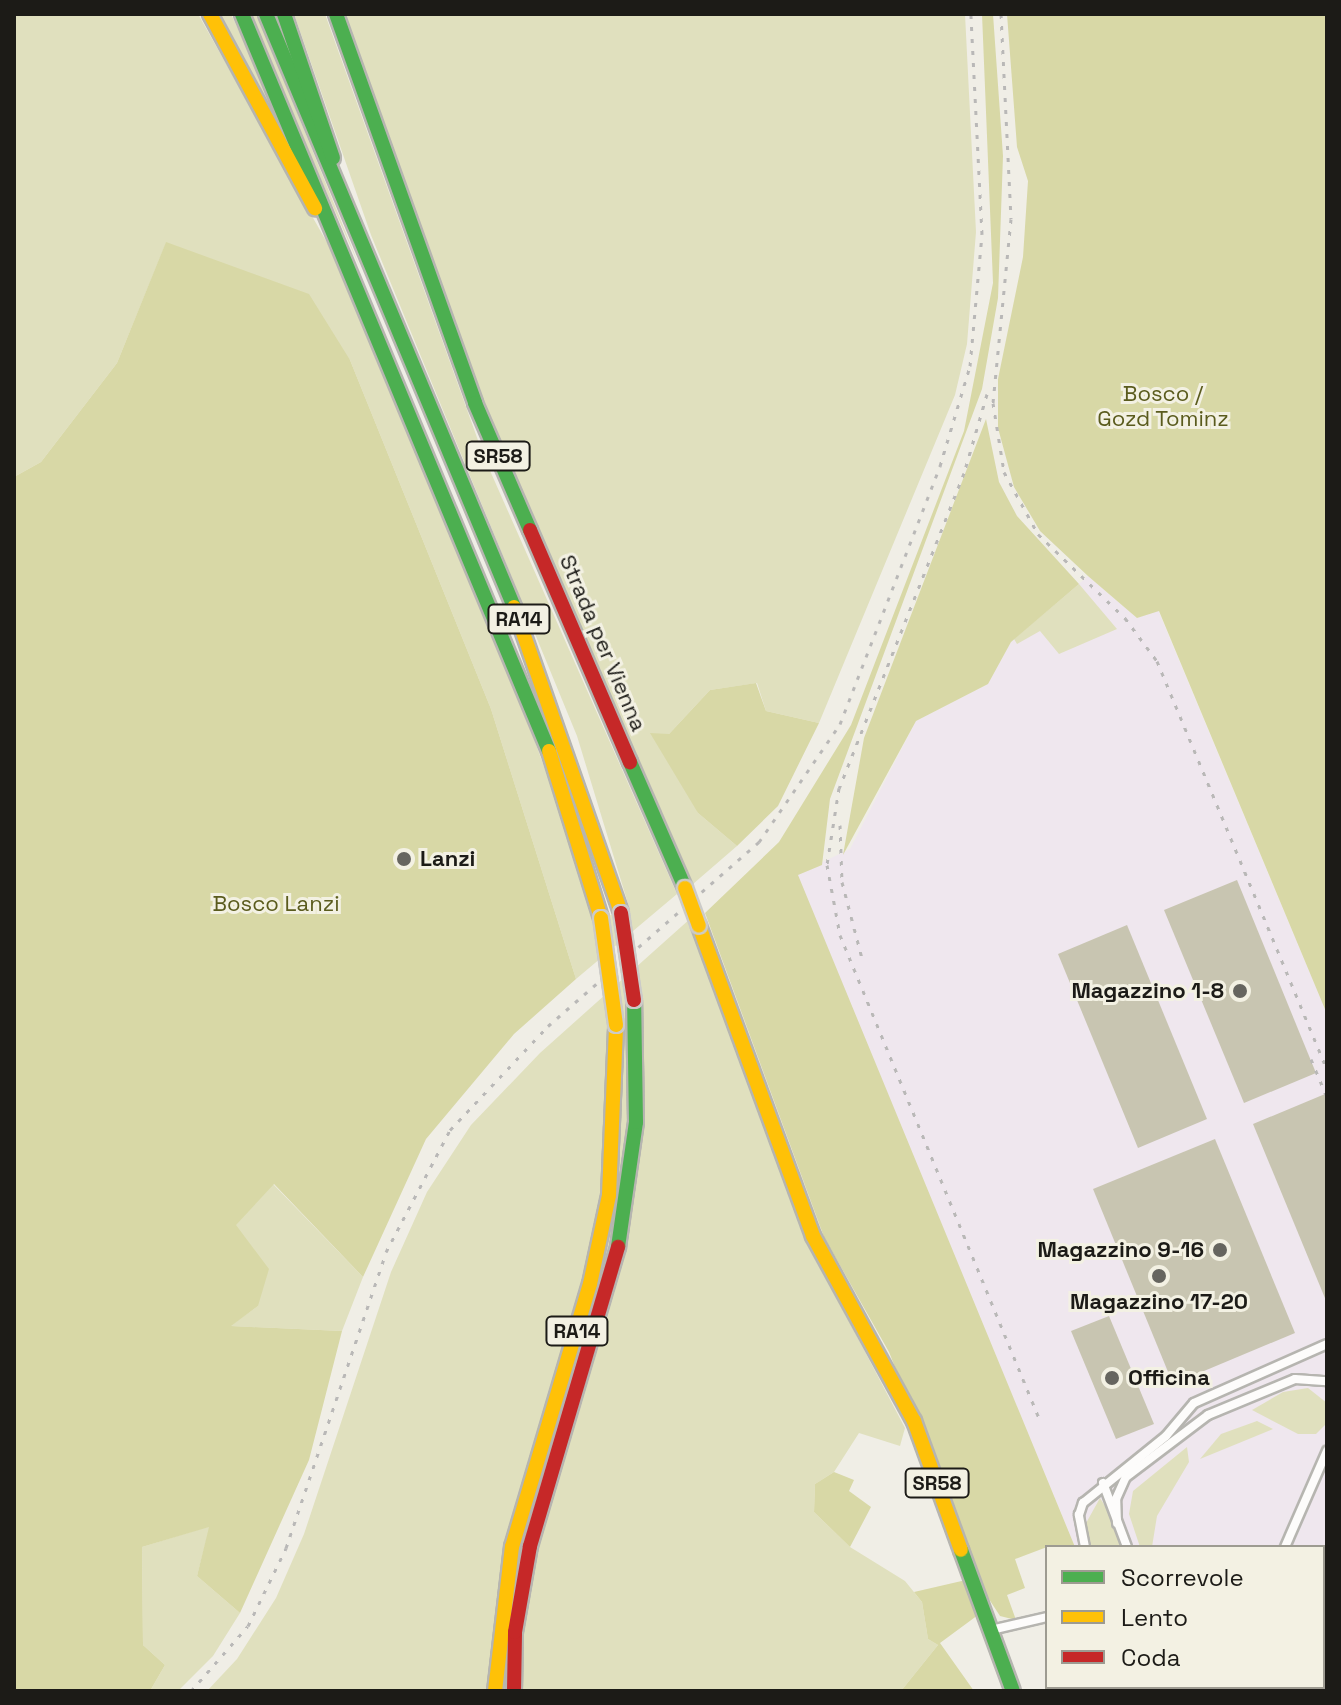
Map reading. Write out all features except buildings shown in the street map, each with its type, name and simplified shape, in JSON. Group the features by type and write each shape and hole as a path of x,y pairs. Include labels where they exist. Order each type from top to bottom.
{"main road":[{"path":"210,14 354,275"},
{"path":"242,14 354,275"},
{"path":"266,14 363,247"},
{"path":"284,14 363,247"},
{"name":"Strada per Vienna","path":"336,14 475,403 685,888 805,1215 839,1285 914,1421 991,1630"},
{"name":"RA14","path":"363,247 551,698 621,913 634,1000 636,1122 620,1246 539,1514 515,1632 514,1691"},
{"name":"RA14","path":"354,275 411,407 554,763 601,918 616,1025 615,1149 601,1240 519,1517 498,1630 495,1691"},
{"name":"SR58","path":"991,1630 1013,1691"}],"street":[{"path":"1085,1545 1080,1509 1103,1483 1166,1436 1201,1399 1327,1344"},
{"path":"1117,1523 1116,1499 1126,1477 1208,1415 1295,1379 1327,1381"},
{"path":"1286,1545 1327,1451"},
{"path":"1103,1483 1126,1545"},
{"path":"991,1630 1045,1617"}],"shaded area":[{"path":"1088,576 1137,618 1158,610 1327,1014 1327,1691 1168,1691 1325,1689 1325,1545 1074,1545 797,874 850,849 916,721 988,684 1011,642"}],"green space":[{"path":"14,14 198,14 334,255 369,333 518,696 575,850 592,919 630,910 577,736 371,235 294,14 325,14 484,457 677,894 576,979 491,709 350,360 166,243 117,363 41,462 14,477"},
{"path":"217,14 231,14 295,150"},
{"path":"248,14 257,14 361,270"},
{"path":"344,14 965,14 976,232 967,344 955,395 819,723 766,711 757,683 710,690 669,734 698,813 737,846 693,884 503,454"},
{"path":"982,14 993,14 1003,156 998,298 982,389 830,799 822,865 798,875 1074,1545 1045,1545 1045,1548 1015,1559 1025,1588 1007,1595 1016,1620 1000,1616 987,1596 889,1352 824,1237 705,913 779,842 851,725 964,431 993,283"},
{"name":"Bosco / Gozd Tominz","path":"1007,14 1327,14 1327,1014 1159,611 1137,618 1040,531 1014,487 998,428 998,379 1023,257 1028,181 1017,147"},
{"name":"Bosco Lanzi","path":"166,242 309,294 350,360 491,709 576,979 514,1034 426,1139 363,1277 274,1184 236,1225 269,1269 258,1306 231,1326 342,1331 309,1460 240,1613 197,1576 209,1527 142,1547 143,1645 165,1665 150,1691 14,1691 14,477 41,462 117,363"},
{"path":"986,419 999,482 1017,516 1079,584 1011,642 988,684 916,721 843,855 864,738"},
{"path":"1079,584 1117,629 1059,654 1040,631 1017,644 1014,639"},
{"path":"756,683 766,711 819,723 778,806 737,846 698,813 650,733 669,734 710,690"},
{"path":"691,918 802,1232 905,1428 900,1446 859,1433 834,1472 815,1484 814,1512 850,1547 905,1581 922,1602 928,1639 938,1645 901,1691 207,1691 237,1659 276,1598 304,1534 391,1272 427,1192 471,1125 540,1053"},
{"path":"273,1184 363,1277 342,1331 230,1326 258,1306 235,1225"},
{"path":"1308,1388 1327,1403 1327,1423 1316,1434 1298,1434 1252,1410 1283,1392"},
{"path":"1257,1421 1273,1429 1200,1459 1221,1434"},
{"path":"1187,1447 1189,1462 1157,1516 1152,1545 1139,1545 1129,1514 1133,1491"},
{"path":"834,1472 854,1480 849,1491 871,1507 850,1547 814,1512 815,1484"},
{"path":"1100,1498 1121,1545 1090,1545 1085,1525"},
{"path":"210,1526 197,1576 240,1613 213,1656 178,1691 150,1691 165,1665 143,1645 142,1547"},
{"path":"966,1580 978,1615 940,1643 974,1691 901,1691 938,1645 928,1639 922,1602 914,1592"}],"railway":[{"path":"191,1691 248,1626 286,1548 386,1252 450,1130 548,1026 759,842 840,724 940,466 970,366 982,234 971,14"},
{"path":"1001,14 1011,219 993,403 1004,472 1038,534 1125,618 1157,661 1327,1069"},
{"path":"987,394 964,473 839,788 827,865 840,935 1039,1418"},
{"path":"840,825 842,882 862,958"},
{"path":"1311,1059 1327,1097"}],"traffic: fast":[{"path":"242,14 549,751"},
{"path":"266,14 514,607"},
{"path":"284,14 333,158"},
{"path":"336,14 475,403 530,530"},
{"path":"630,762 685,888"},
{"path":"618,1247 636,1122 634,1000"},
{"path":"961,1550 1013,1691"}],"traffic: slow":[{"path":"210,14 315,208"},
{"path":"514,607 621,913"},
{"path":"549,751 601,918"},
{"path":"685,888 699,926"},
{"path":"601,918 616,1025"},
{"path":"699,926 813,1236 914,1421 961,1550"},
{"path":"495,1691 512,1547 590,1284 609,1195 616,1025"}],"traffic: jam":[{"path":"530,530 630,762"},
{"path":"621,913 634,1000"},
{"path":"514,1691 515,1632 530,1546 618,1247"}],"place":[{"name":"Lanzi","path":"404,859"},
{"name":"Magazzino 1-8","path":"1240,991"},
{"name":"Magazzino 9-16","path":"1220,1250"},
{"name":"Magazzino 17-20","path":"1159,1276"},
{"name":"Officina","path":"1112,1378"}]}
